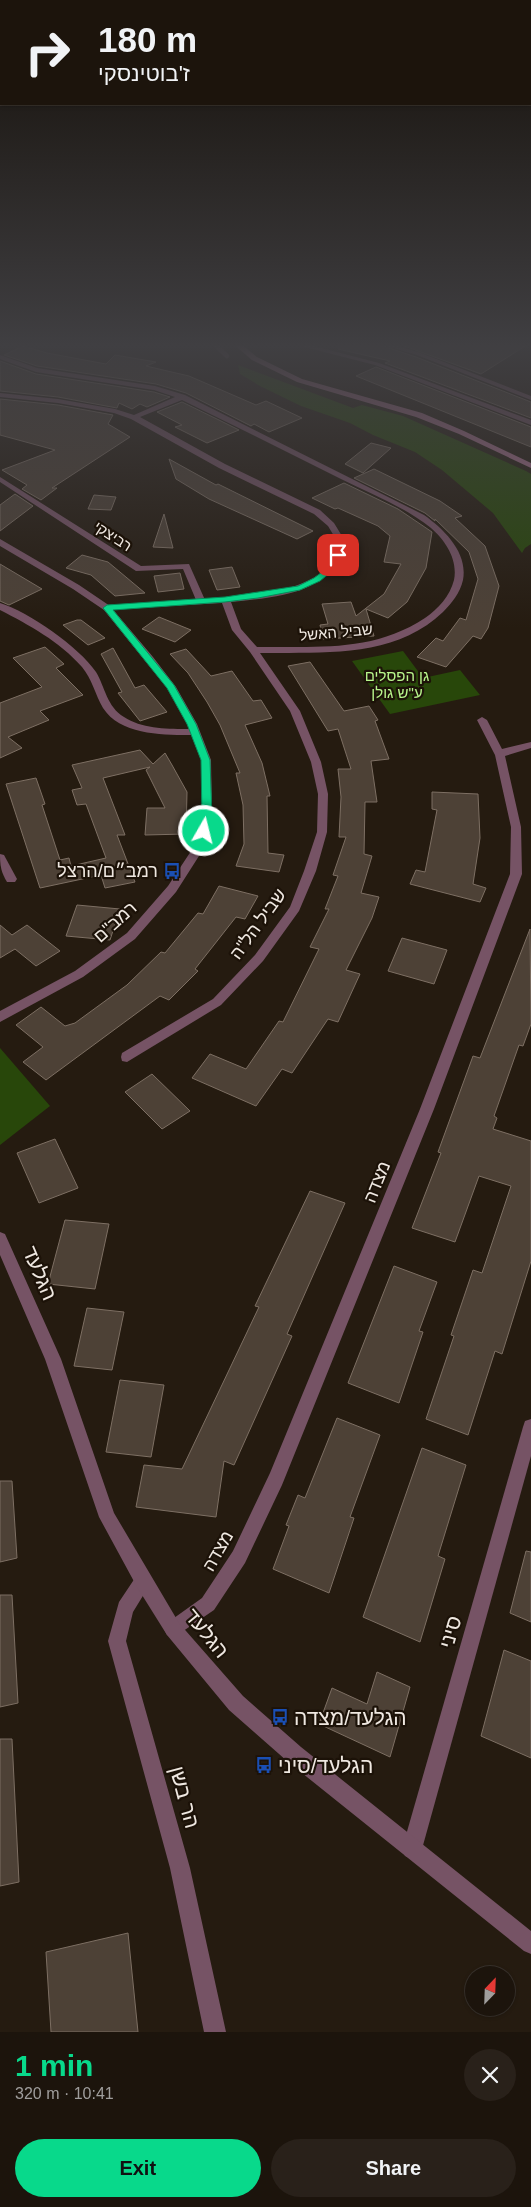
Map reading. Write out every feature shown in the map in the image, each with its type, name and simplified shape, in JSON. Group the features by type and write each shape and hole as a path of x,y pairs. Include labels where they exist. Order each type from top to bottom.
{"main road":[{"path":"470,438 529,465"}],"street":[{"path":"107,608 258,596 300,588 317,580 328,570 338,555 342,541 331,525 317,512 222,466 173,438"},
{"name":"שביל האשל","path":"254,650 344,648 379,643 405,633 430,619 446,606 456,591 461,574 456,554 444,535 424,519 264,438"},
{"name":"רביצקי","path":"0,479 139,569 186,566 200,601"},
{"name":"רמב\"ם","path":"0,542 76,587 107,608 171,687 195,732 206,760 207,818 200,845 172,889 131,936 79,974 0,1017"},
{"name":"שביל הל\"ה","path":"127,1057 217,1002 259,958 295,908 313,863 322,832 323,794 316,762 295,711 254,650 237,630 225,599"},
{"path":"0,606 40,629 71,650 92,672 111,712 127,723 170,732 195,732"},
{"name":"מצדה","path":"173,1629 208,1604 239,1556 276,1479 427,1109 516,874 516,827 500,755 482,720"},
{"path":"500,755 506,751 531,744"},
{"path":"0,858 11,880"},
{"name":"הגלעד","path":"0,1238 52,1359 107,1517 173,1629 236,1703 294,1754 531,1944"},
{"name":"סיני","path":"412,1849 531,1428"},
{"name":"הר בשן","path":"143,1581 125,1608 117,1641 180,1868 214,2032"}],"green space":[{"path":"380,438 452,438 531,474 531,544 522,553 493,513 442,470 415,452"},
{"name":"גן הפסלים ע\"ש גולן","path":"403,651 423,678 460,670 480,695 390,714 352,661"},
{"path":"0,1048 50,1106 0,1145"}],"building":[{"path":"10,438 129,438 52,488 57,488 41,500 22,489 27,485 2,470 55,450"},
{"path":"197,438 220,438 207,443"},
{"path":"508,438 531,438 531,447"},
{"path":"371,443 391,448 363,473 345,464"},
{"path":"169,459 216,485 218,484 313,531 297,539 209,499 176,479"},
{"path":"374,469 440,501 462,516 455,518 485,546 499,586 488,628 481,639 473,636 446,667 417,657 436,638 443,641 460,618 466,620 478,579 469,552 435,519 435,521 425,513 354,478"},
{"path":"344,483 398,509 432,532 426,568 407,602 388,618 366,609 374,636 323,639 320,625 328,624 322,604 351,602 356,616 384,594 401,564 384,562 390,536 378,526 312,498"},
{"path":"15,494 33,506 0,531 0,505"},
{"path":"94,495 116,497 111,510 88,509"},
{"path":"164,514 173,548 153,547"},
{"path":"82,555 108,562 145,593 115,596 91,575 66,568"},
{"path":"0,564 42,589 9,605 0,601"},
{"path":"232,567 240,587 217,590 209,570"},
{"path":"180,573 184,589 158,592 154,576"},
{"path":"159,617 191,630 175,642 142,629"},
{"path":"81,620 105,638 88,645 63,625"},
{"path":"45,647 64,664 56,668 83,695 40,711 49,720 8,737 22,748 0,758 0,703 42,687 13,658"},
{"path":"113,648 135,688 144,685 167,712 140,721 118,693 122,692 101,654"},
{"path":"186,649 211,676 232,671 253,701 261,700 272,718 245,725 262,763 270,796 267,796 268,853 284,855 279,872 236,866 244,844 243,805 236,773 240,773 220,725 207,702 188,673 170,654"},
{"path":"310,662 344,711 369,706 378,720 375,721 389,759 371,761 377,802 365,802 364,854 372,856 361,893 379,897 372,918 346,970 360,974 338,1022 328,1019 292,1073 282,1069 256,1106 192,1078 210,1054 246,1069 279,1021 283,1022 319,949 310,947 329,909 325,909 338,876 333,875 346,837 339,837 341,797 338,769 351,769 338,729 328,731 288,666"},
{"path":"140,750 153,764 165,753 187,792 186,834 145,835 147,808 165,808 146,770 150,767 103,778 125,835 117,835 135,882 105,888 101,875 40,888 6,784 36,778 45,804 42,805 60,860 69,858 71,866 106,858 86,804 77,805 72,790 82,788 72,765"},
{"path":"432,792 478,794 480,838 473,884 486,888 480,902 410,884 416,870 425,872 437,810 432,809"},
{"path":"219,886 258,896 245,919 236,917 195,969 198,971 169,1000 160,996 46,1080 23,1062 43,1047 16,1025 41,1007 65,1026 75,1023 127,985 161,952 165,953 198,913 203,914"},
{"path":"77,905 120,909 110,940 66,936"},
{"path":"0,925 12,935 27,925 60,951 36,966 15,949 0,958"},
{"path":"530,929 531,1024 523,1046 519,1045 494,1116 497,1118 493,1129 531,1141 531,1261 502,1354 495,1351 468,1435 426,1419 454,1336 451,1335 473,1270 482,1273 511,1186 479,1176 455,1242 412,1228 441,1153 438,1152 473,1056 480,1058"},
{"path":"402,938 447,950 434,984 388,971"},
{"path":"152,1074 190,1111 162,1129 125,1092"},
{"path":"55,1139 78,1188 39,1203 17,1153"},
{"path":"310,1191 345,1203 287,1334 292,1336 234,1465 224,1461 216,1517 136,1507 144,1465 182,1469 259,1307 255,1306"},
{"path":"65,1220 109,1224 95,1289 48,1284"},
{"path":"394,1266 437,1282 419,1331 423,1332 399,1403 348,1383"},
{"path":"87,1308 124,1312 112,1370 74,1366"},
{"path":"120,1380 164,1385 151,1457 106,1452"},
{"path":"337,1418 380,1435 350,1517 354,1518 329,1593 273,1569 289,1526 286,1525 298,1495 305,1498"},
{"path":"422,1448 466,1465 438,1556 445,1559 420,1642 363,1617"},
{"path":"0,1481 12,1481 17,1558 0,1562"},
{"path":"526,1551 531,1552 531,1622 510,1613"},
{"path":"0,1595 12,1595 18,1703 0,1707"},
{"path":"504,1650 531,1661 531,1758 481,1736"},
{"path":"377,1672 410,1687 390,1757 319,1724 332,1688 367,1704"},
{"path":"0,1739 12,1739 19,1882 0,1886"},
{"path":"128,1933 138,2032 51,2032 46,1952"}],"place":[{"name":"רמב״ם/הרצל","path":"172,871"},
{"name":"הגלעד/מצדה","path":"280,1717"},
{"name":"הגלעד/סיני","path":"264,1765"}],"route":[{"path":"204,831 207,818 206,760 192,724 171,687 126,629 107,608 258,596 300,588 317,580 328,570 338,555"}]}
